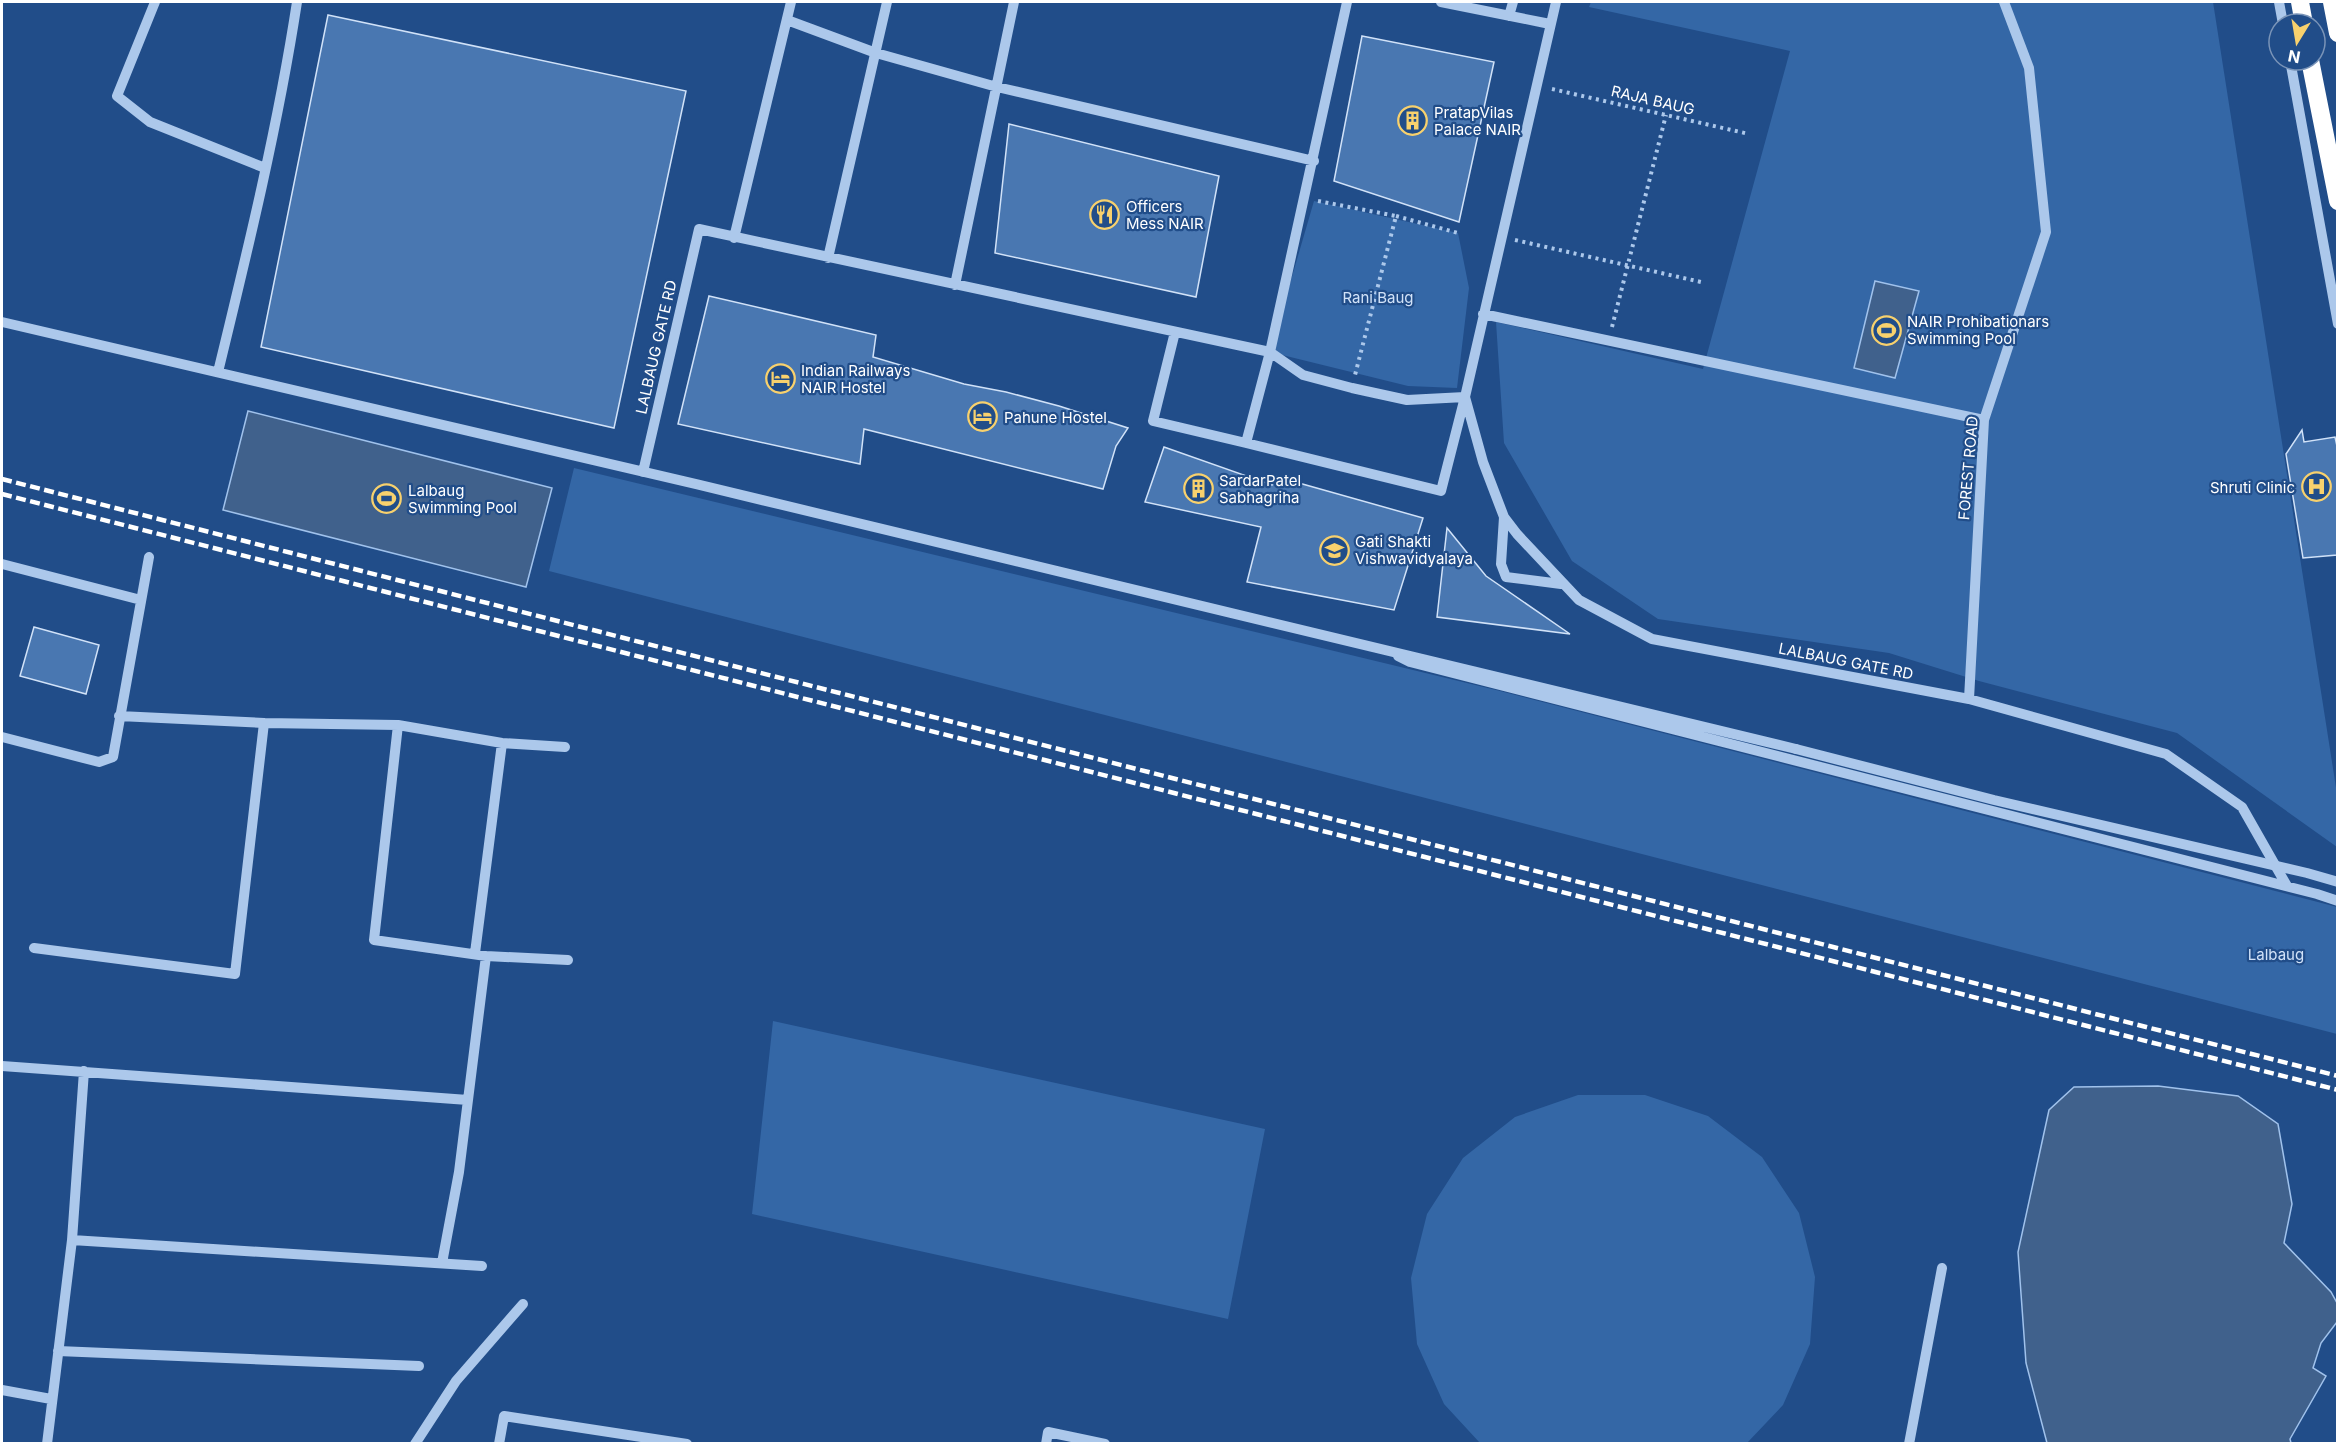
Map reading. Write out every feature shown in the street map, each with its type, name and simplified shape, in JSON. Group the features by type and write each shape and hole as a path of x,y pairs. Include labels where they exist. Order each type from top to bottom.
{"highway":[{"path":"2332,2 2337,33"},
{"path":"2312,72 2337,201"}],"street":[{"path":"155,2 117,96 150,122 265,168"},
{"path":"218,372 265,168 297,2"},
{"path":"791,2 734,238 1270,352 1303,375 1407,400 1465,397"},
{"path":"828,258 887,2"},
{"path":"956,285 1014,2"},
{"path":"1246,443 1270,352 1314,161 1347,2"},
{"path":"1441,2 1550,24"},
{"path":"1509,16 1513,2"},
{"path":"1175,332 1153,421 1441,491 1465,397 1556,2"},
{"name":"FOREST ROAD","path":"1969,699 1984,420 2046,232 2029,68 2004,2"},
{"path":"787,20 876,53 997,87 1314,161"},
{"path":"2292,72 2337,324"},
{"name":"LALBAUG GATE RD","path":"643,472 699,230 734,238"},
{"path":"1483,314 1984,420"},
{"path":"2,322 1381,647 1994,800 2337,882"},
{"name":"LALBAUG GATE RD","path":"1465,397 1483,462 1504,517 1516,534 1561,584 1579,600 1652,639 1969,699 2166,754 2242,807 2287,886"},
{"path":"1504,517 1501,564 1506,577 1561,584"},
{"path":"2,736 99,762 113,757 149,557"},
{"path":"2,564 141,600"},
{"path":"1381,647 1410,662 2335,899"},
{"path":"119,716 264,723 398,725 502,743 565,747"},
{"path":"34,948 235,974 264,723"},
{"path":"398,725 374,940 481,955 568,960"},
{"path":"442,1263 459,1172 468,1100 502,743"},
{"path":"2,1066 468,1100"},
{"path":"47,1443 72,1240 84,1071"},
{"path":"72,1240 482,1266"},
{"path":"1909,1443 1942,1268"},
{"path":"414,1443 456,1381 523,1304"},
{"path":"58,1351 419,1366"},
{"path":"2,1390 51,1399"},
{"path":"499,1443 504,1416 687,1443"},
{"path":"1047,1438 1105,1443"}],"path":[{"name":"RAJA BAUG","path":"1552,89 1749,134"},
{"path":"1609,342 1666,115"},
{"path":"1305,199 1396,216 1458,233"},
{"path":"1352,388 1396,216"},
{"path":"1511,239 1701,282"}],"green space":[{"path":"1591,2 2213,2 2337,794 2337,847 2177,733 1979,681 1889,653 1658,619 1572,561 1504,443 1496,322 1703,369 1790,51 1589,7"},
{"name":"Rani Baug","path":"1314,201 1458,233 1469,288 1457,388 1408,386 1270,352"},
{"name":"Lalbaug","path":"574,468 1500,691 2337,907 2337,1034 549,571"},
{"path":"773,1021 1265,1129 1228,1319 752,1214"},
{"path":"1578,1095 1645,1095 1708,1116 1762,1157 1799,1213 1815,1277 1810,1344 1783,1405 1747,1443 1480,1443 1444,1404 1417,1344 1411,1278 1427,1214 1463,1158 1515,1117"}],"shaded area":[{"name":"NAIR Prohibationars Swimming Pool","path":"1875,281 1919,291 1895,378 1854,368"},
{"name":"Lalbaug Swimming Pool","path":"248,411 552,488 526,587 223,510"},
{"path":"2158,1086 2238,1096 2278,1124 2292,1204 2284,1243 2331,1292 2337,1303 2337,1322 2321,1343 2313,1368 2326,1376 2290,1439 2291,1443 2047,1443 2026,1363 2018,1252 2049,1110 2074,1087"}],"building":[{"path":"328,15 686,91 614,428 261,347"},
{"name":"PratapVilas Palace NAIR","path":"1362,36 1494,62 1459,222 1334,181"},
{"name":"Officers Mess NAIR","path":"1009,124 1219,176 1196,297 995,253"},
{"path":"709,296 876,335 873,357 964,384 1059,406 1128,428 1116,446 1103,489 864,429 860,464 678,424"},
{"path":"2302,430 2304,442 2335,437 2337,446 2337,555 2303,558 2286,454"},
{"name":"Gati Shakti Vishwavidyalaya","path":"1164,447 1272,485 1274,476 1423,518 1394,610 1247,582 1261,527 1145,502"},
{"path":"1447,528 1486,576 1570,634 1437,617"},
{"path":"34,627 99,645 86,694 20,676"}],"railway":[{"path":"2,479 2338,1076"},
{"path":"2,494 2338,1090"}],"place":[{"name":"PratapVilas Palace NAIR","path":"1413,121"},
{"name":"Officers Mess NAIR","path":"1105,215"},
{"name":"NAIR Prohibationars Swimming Pool","path":"1886,330"},
{"name":"Indian Railways NAIR Hostel","path":"780,379"},
{"name":"Pahune Hostel","path":"983,417"},
{"name":"Shruti Clinic","path":"2316,487"},
{"name":"SardarPatel Sabhagriha","path":"1198,489"},
{"name":"Lalbaug Swimming Pool","path":"387,499"},
{"name":"Gati Shakti Vishwavidyalaya","path":"1334,550"}]}
